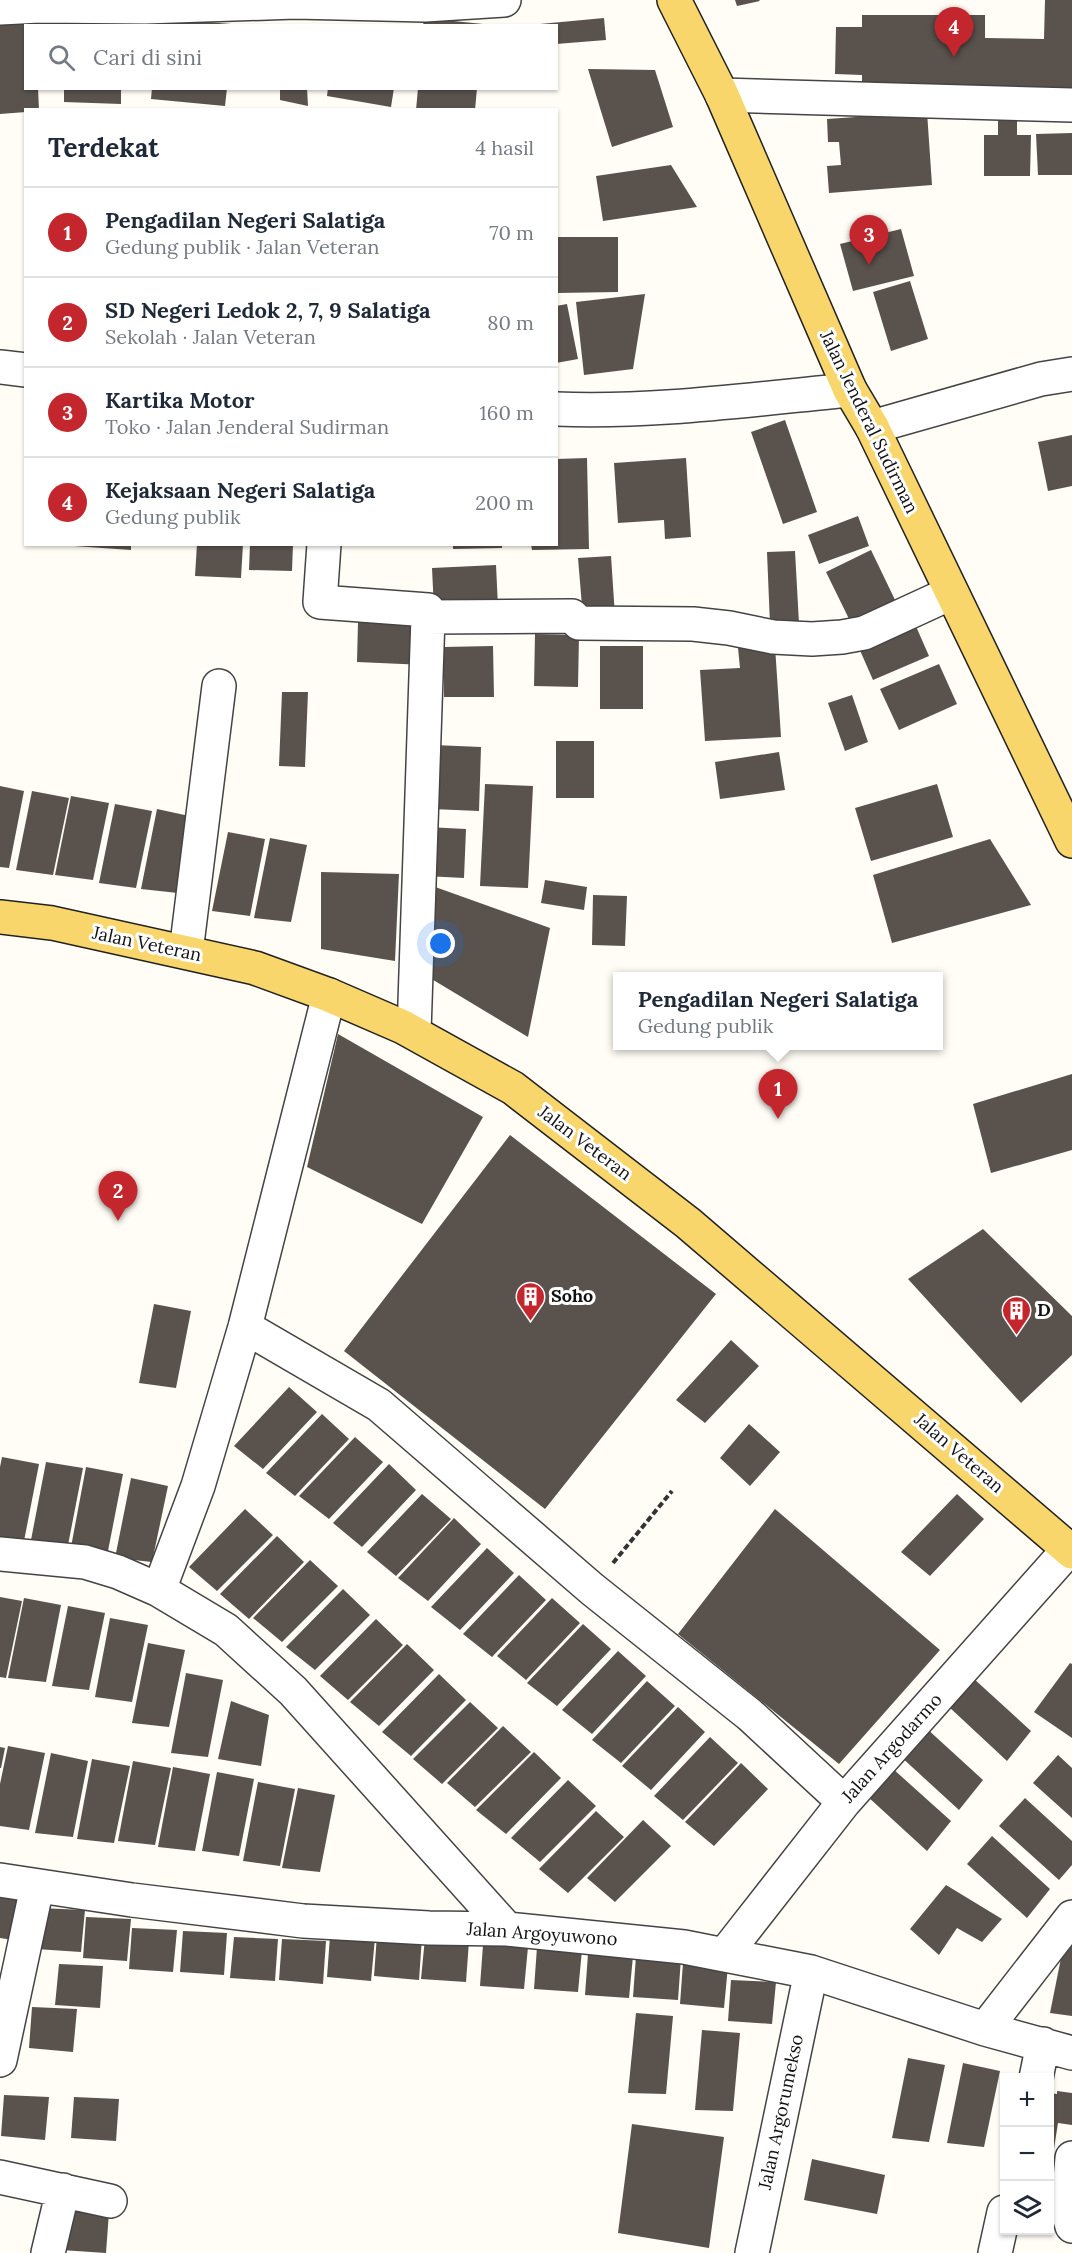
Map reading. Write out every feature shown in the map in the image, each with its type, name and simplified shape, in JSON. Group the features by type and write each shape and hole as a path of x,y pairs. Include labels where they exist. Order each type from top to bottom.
{"main road":[{"name":"Jalan Jenderal Sudirman","path":"674,0 722,95 850,390 872,427 1072,841"},
{"name":"Jalan Veteran","path":"0,917 52,923 255,968 328,995 414,1032 513,1088 688,1223 1071,1550"}],"street":[{"path":"0,8 39,3 295,2 425,5 504,0"},
{"path":"722,95 1072,105"},
{"path":"0,367 24,370"},
{"path":"872,427 1041,379 1072,374"},
{"path":"558,409 682,406 850,390"},
{"path":"324,546 320,602 428,609 414,1032"},
{"path":"428,617 572,616 579,623 693,624 729,628 773,637 812,639 864,633 951,593"},
{"path":"186,952 219,686"},
{"path":"159,1590 198,1486 245,1328 328,995"},
{"path":"245,1328 379,1405 592,1589 750,1716 844,1802"},
{"name":"Jalan Argodarmo","path":"725,1954 844,1802 1071,1550"},
{"path":"0,1554 85,1562 118,1572 159,1590 226,1630 293,1691 507,1929"},
{"name":"Jalan Argoyuwono","path":"0,1880 37,1887 303,1921 429,1928 507,1929 647,1942 725,1954 811,1972 985,2029 1058,2048"},
{"path":"0,2060 37,1887"},
{"path":"985,2029 1072,1917"},
{"name":"Jalan Argorumekso","path":"752,2253 811,1972"},
{"path":"1039,2073 1058,2048"},
{"path":"1072,2158 1067,2209 1072,2226"},
{"path":"0,2177 110,2201"},
{"path":"48,2253 63,2190"},
{"path":"995,2253 1000,2232"}],"path":[{"path":"592,1589 672,1491"}],"building":[{"path":"735,0 759,0 760,1 737,6"},
{"path":"1045,0 1072,0 1072,89 862,87 862,75 835,74 836,27 862,27 862,15 985,15 985,38 1044,39"},
{"path":"32,17 32,24 24,24 24,90 38,90 39,108 24,108 24,112 0,114 0,20"},
{"path":"158,18 231,24 158,24"},
{"path":"424,18 483,24 423,24"},
{"path":"604,18 606,40 558,44 558,24 540,24"},
{"path":"68,20 124,22 124,24 67,24"},
{"path":"588,69 655,70 673,127 612,147"},
{"path":"64,90 121,90 121,104 64,102"},
{"path":"152,90 227,90 225,106 151,99"},
{"path":"280,90 307,90 308,106 280,100"},
{"path":"328,90 394,90 391,107 327,96"},
{"path":"418,90 477,90 475,108 416,108"},
{"path":"927,112 932,185 829,193 827,166 841,165 839,142 828,142 827,119"},
{"path":"998,117 1017,118 1017,135 1031,135 1030,176 984,176 984,135 998,135"},
{"path":"1072,133 1072,175 1038,175 1036,134"},
{"path":"671,165 697,207 603,221 596,176"},
{"path":"901,229 914,276 853,291 840,244"},
{"path":"558,237 618,237 618,292 558,293"},
{"path":"910,281 928,339 891,351 873,292"},
{"path":"645,294 633,369 584,375 576,302"},
{"path":"567,304 578,359 558,363 558,306"},
{"path":"785,420 817,512 783,524 751,432"},
{"path":"1072,435 1072,486 1048,491 1038,442"},
{"path":"587,458 589,549 532,550 531,546 558,546 558,459"},
{"path":"686,458 691,537 665,539 664,520 618,523 614,463"},
{"path":"858,516 869,546 819,564 808,535"},
{"path":"74,546 131,546 131,550"},
{"path":"197,546 243,546 241,578 195,576"},
{"path":"250,546 293,546 292,571 249,570"},
{"path":"453,546 502,546 502,548 453,549"},
{"path":"871,550 897,604 852,625 826,572"},
{"path":"795,551 799,624 770,625 767,552"},
{"path":"611,556 615,616 583,618 578,558"},
{"path":"496,565 498,607 434,610 432,568"},
{"path":"911,615 929,656 873,680 855,639"},
{"path":"358,622 426,625 425,665 357,662"},
{"path":"535,634 579,635 578,687 534,686"},
{"path":"493,646 494,697 444,697 444,647"},
{"path":"600,646 643,646 643,709 600,709"},
{"path":"775,646 781,737 705,741 700,670 740,668 738,648"},
{"path":"939,664 957,704 899,730 880,689"},
{"path":"282,692 308,692 305,767 279,766"},
{"path":"852,695 868,742 845,751 828,703"},
{"path":"556,741 594,741 594,798 556,798"},
{"path":"434,745 481,747 479,811 432,809"},
{"path":"779,752 785,790 720,799 715,762"},
{"path":"485,784 533,786 528,888 480,886"},
{"path":"937,784 953,837 871,861 855,808"},
{"path":"0,786 24,791 9,868 0,867"},
{"path":"32,791 69,798 53,875 16,870"},
{"path":"71,796 109,803 93,880 55,875"},
{"path":"115,804 152,811 136,888 99,883"},
{"path":"157,809 194,817 178,893 141,889"},
{"path":"427,827 466,829 464,878 425,876"},
{"path":"228,832 265,839 250,916 212,911"},
{"path":"270,838 307,845 291,922 254,918"},
{"path":"990,839 1031,905 892,943 873,875"},
{"path":"321,872 399,874 395,961 321,949"},
{"path":"545,880 587,887 584,910 541,903"},
{"path":"424,883 550,928 528,1037 420,972"},
{"path":"593,895 627,896 625,946 592,945"},
{"path":"338,1034 483,1117 422,1224 307,1167"},
{"path":"1072,1074 1072,1150 991,1173 973,1104"},
{"name":"Soho","path":"510,1135 716,1294 545,1509 344,1351"},
{"name":"D","path":"983,1229 1072,1316 1072,1355 1021,1403 908,1279"},
{"path":"154,1304 191,1311 176,1388 139,1383"},
{"path":"731,1340 759,1366 705,1423 676,1400"},
{"path":"289,1387 317,1412 263,1469 234,1446"},
{"path":"322,1414 349,1439 295,1496 266,1473"},
{"path":"749,1424 780,1452 750,1486 720,1458"},
{"path":"355,1437 383,1462 329,1519 299,1496"},
{"path":"2,1457 39,1464 24,1541 0,1538"},
{"path":"46,1462 83,1468 68,1545 31,1540"},
{"path":"389,1464 416,1490 362,1547 333,1523"},
{"path":"86,1467 123,1474 108,1551 71,1547"},
{"path":"131,1478 168,1486 152,1562 115,1558"},
{"path":"422,1494 451,1519 396,1576 367,1552"},
{"path":"957,1494 984,1519 930,1576 901,1552"},
{"path":"245,1509 273,1535 217,1591 189,1567"},
{"path":"775,1509 940,1650 839,1764 678,1634"},
{"path":"454,1518 481,1544 428,1601 398,1578"},
{"path":"277,1536 304,1562 249,1619 220,1594"},
{"path":"487,1548 514,1573 460,1630 431,1607"},
{"path":"310,1560 338,1586 282,1642 253,1618"},
{"path":"519,1575 546,1600 492,1657 463,1634"},
{"path":"343,1589 370,1615 315,1670 286,1647"},
{"path":"0,1597 22,1601 6,1678 0,1677"},
{"path":"24,1598 61,1605 46,1682 8,1678"},
{"path":"552,1598 580,1623 526,1680 497,1656"},
{"path":"68,1606 105,1613 89,1690 52,1686"},
{"path":"110,1618 148,1625 132,1702 95,1697"},
{"path":"376,1619 403,1645 348,1700 320,1676"},
{"path":"583,1624 611,1649 557,1706 527,1683"},
{"path":"148,1643 185,1650 169,1727 132,1723"},
{"path":"407,1644 434,1670 379,1726 350,1702"},
{"path":"618,1651 646,1676 592,1734 562,1710"},
{"path":"1070,1663 1072,1664 1072,1738 1034,1712"},
{"path":"186,1673 223,1680 208,1757 171,1753"},
{"path":"439,1674 466,1700 411,1756 382,1732"},
{"path":"973,1678 1031,1731 1007,1761 948,1706"},
{"path":"647,1681 675,1706 621,1763 592,1740"},
{"path":"231,1701 269,1715 261,1766 218,1759"},
{"path":"470,1702 498,1728 442,1784 413,1759"},
{"path":"678,1707 705,1732 651,1790 622,1766"},
{"path":"503,1726 531,1752 475,1807 447,1783"},
{"path":"925,1727 983,1780 959,1810 899,1755"},
{"path":"710,1737 738,1763 683,1820 654,1796"},
{"path":"8,1746 45,1753 29,1830 0,1826 0,1784"},
{"path":"0,1747 5,1748 1,1768 0,1768"},
{"path":"534,1752 561,1778 506,1834 476,1810"},
{"path":"51,1753 88,1761 73,1837 35,1833"},
{"path":"1058,1755 1072,1768 1072,1818 1033,1783"},
{"path":"92,1759 130,1766 114,1843 77,1839"},
{"path":"133,1761 171,1768 155,1845 118,1841"},
{"path":"741,1763 768,1789 714,1846 685,1822"},
{"path":"173,1767 210,1774 195,1851 158,1847"},
{"path":"892,1768 951,1821 927,1851 867,1796"},
{"path":"217,1772 254,1779 239,1856 202,1851"},
{"path":"568,1780 596,1806 540,1862 511,1838"},
{"path":"258,1782 295,1789 280,1866 243,1861"},
{"path":"298,1788 335,1795 320,1872 282,1868"},
{"path":"1025,1798 1072,1841 1072,1865 1059,1880 999,1826"},
{"path":"596,1811 624,1837 568,1893 539,1869"},
{"path":"643,1820 671,1846 615,1902 587,1878"},
{"path":"992,1836 1050,1889 1027,1918 967,1864"},
{"path":"946,1885 1002,1919 982,1942 957,1928 939,1955 910,1929"},
{"path":"0,1897 17,1897 13,1940 0,1938"},
{"path":"40,1908 85,1910 81,1952 36,1949"},
{"path":"86,1917 131,1919 127,1961 83,1958"},
{"path":"132,1928 177,1930 173,1972 129,1969"},
{"path":"183,1931 227,1933 224,1975 180,1972"},
{"path":"1066,1933 1072,1935 1072,2016 1050,2013"},
{"path":"377,1935 422,1937 419,1980 374,1976"},
{"path":"330,1936 375,1938 371,1981 327,1977"},
{"path":"234,1937 278,1939 275,1981 230,1978"},
{"path":"425,1938 469,1941 466,1982 421,1979"},
{"path":"282,1939 326,1941 323,1984 279,1980"},
{"path":"483,1945 528,1947 524,1989 480,1986"},
{"path":"537,1947 582,1950 578,1992 534,1989"},
{"path":"588,1954 633,1956 629,1998 585,1995"},
{"path":"636,1956 681,1958 678,2000 633,1997"},
{"path":"683,1963 728,1966 724,2008 680,2004"},
{"path":"59,1964 103,1966 100,2008 55,2005"},
{"path":"731,1980 776,1982 772,2024 728,2021"},
{"path":"32,2007 77,2009 73,2052 29,2048"},
{"path":"636,2013 673,2016 666,2094 628,2093"},
{"path":"702,2030 740,2033 733,2111 695,2110"},
{"path":"908,2058 945,2065 929,2142 892,2138"},
{"path":"963,2063 1000,2071 984,2147 947,2143"},
{"path":"1057,2091 1072,2093 1072,2125 1058,2123 1054,2148 1054,2094 1057,2094"},
{"path":"4,2095 49,2097 45,2140 1,2136"},
{"path":"74,2097 119,2099 116,2141 71,2138"},
{"path":"632,2124 724,2137 709,2248 618,2233"},
{"path":"812,2159 885,2175 877,2214 804,2200"},
{"path":"64,2209 109,2212 106,2253 61,2250"}],"place":[{"name":"Kejaksaan Negeri Salatiga","path":"954,57"},
{"name":"Kartika Motor","path":"869,265"},
{"name":"Pengadilan Negeri Salatiga","path":"778,1119"},
{"name":"SD Negeri Ledok 2, 7, 9 Salatiga","path":"118,1221"},
{"name":"Soho","path":"530,1322"},
{"name":"D","path":"1016,1336"}]}
